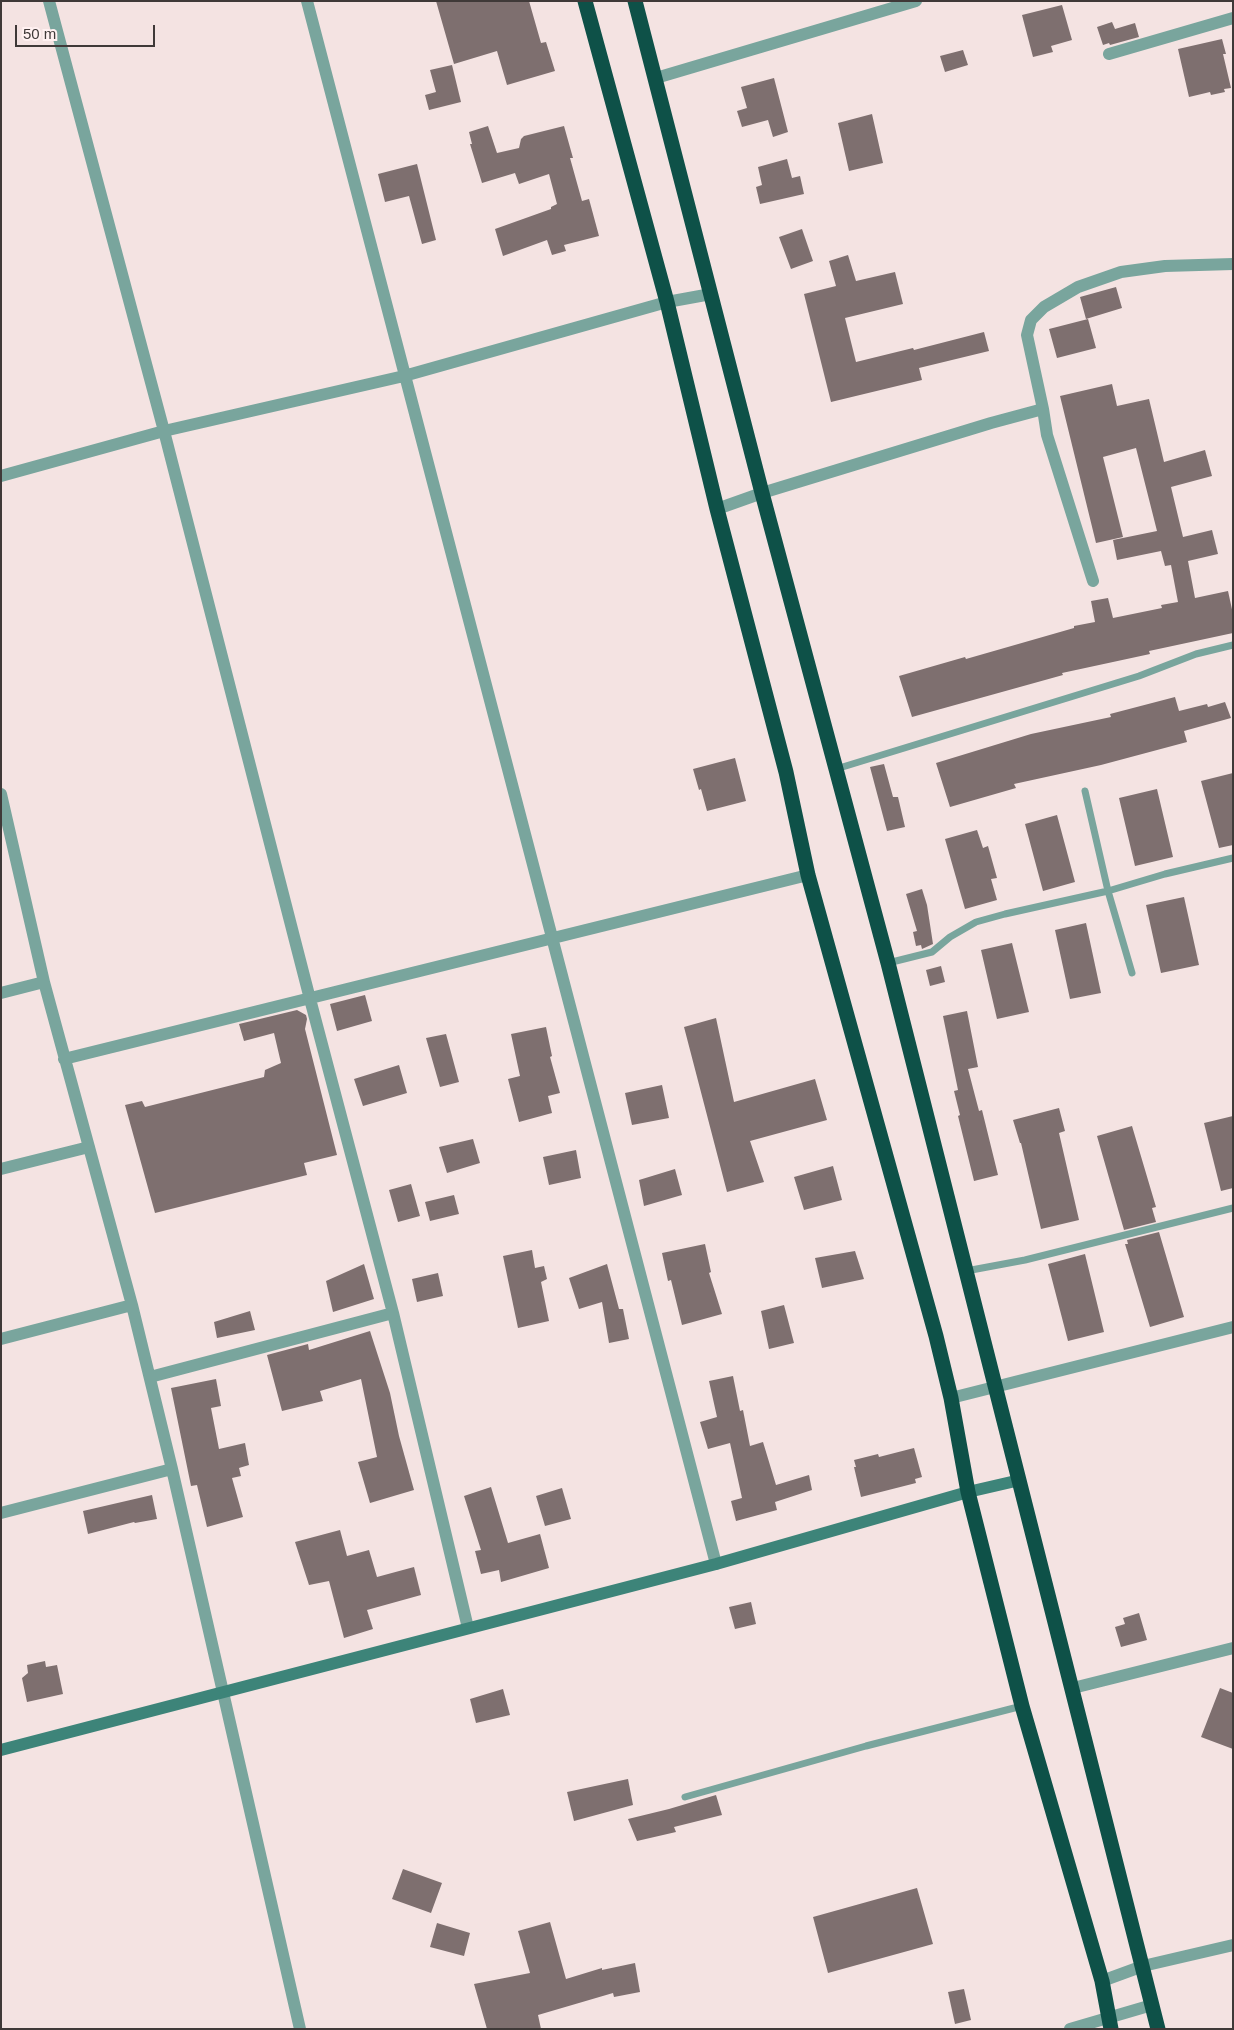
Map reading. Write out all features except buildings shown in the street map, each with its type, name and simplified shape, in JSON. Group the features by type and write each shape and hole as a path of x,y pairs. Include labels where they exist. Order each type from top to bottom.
{"highway":[{"path":"585,1 666,302 717,509 786,772 808,875 936,1336 951,1398 968,1492 1022,1706 1102,1981 1109,2024"},
{"path":"635,1 762,493 888,963 1158,2029"}],"street":[{"path":"49,1 164,431 393,1313 468,1628"},
{"path":"307,1 716,1564"},
{"path":"656,78 916,1"},
{"path":"1109,54 1233,18"},
{"path":"1093,581 1047,435 1027,334 1031,320 1044,307 1078,287 1121,272 1164,266 1233,264"},
{"path":"1,476 164,431 404,376 666,302 711,294"},
{"path":"717,509 762,493 1043,409"},
{"path":"1,794 5,821 44,982 150,1377 300,2029"},
{"path":"64,1059 808,875"},
{"path":"1,993 44,982"},
{"path":"1,1169 89,1147"},
{"path":"1,1339 132,1305"},
{"path":"150,1377 393,1313"},
{"path":"951,1398 1233,1327"},
{"path":"1,1513 172,1469"},
{"path":"1,1750 716,1564 968,1492 1020,1480"},
{"path":"1073,1688 1233,1648"},
{"path":"1102,1981 1143,1966 1233,1945"},
{"path":"1070,2029 1109,2024 1152,2005"}],"lane":[{"path":"835,769 1139,676 1196,654 1233,645"},
{"path":"1085,791 1108,891 1132,973"},
{"path":"888,963 932,952 950,937 976,922 1108,891 1165,874 1233,858"},
{"path":"965,1272 1025,1260 1233,1208"},
{"path":"685,1797 866,1746 1022,1706"}]}
